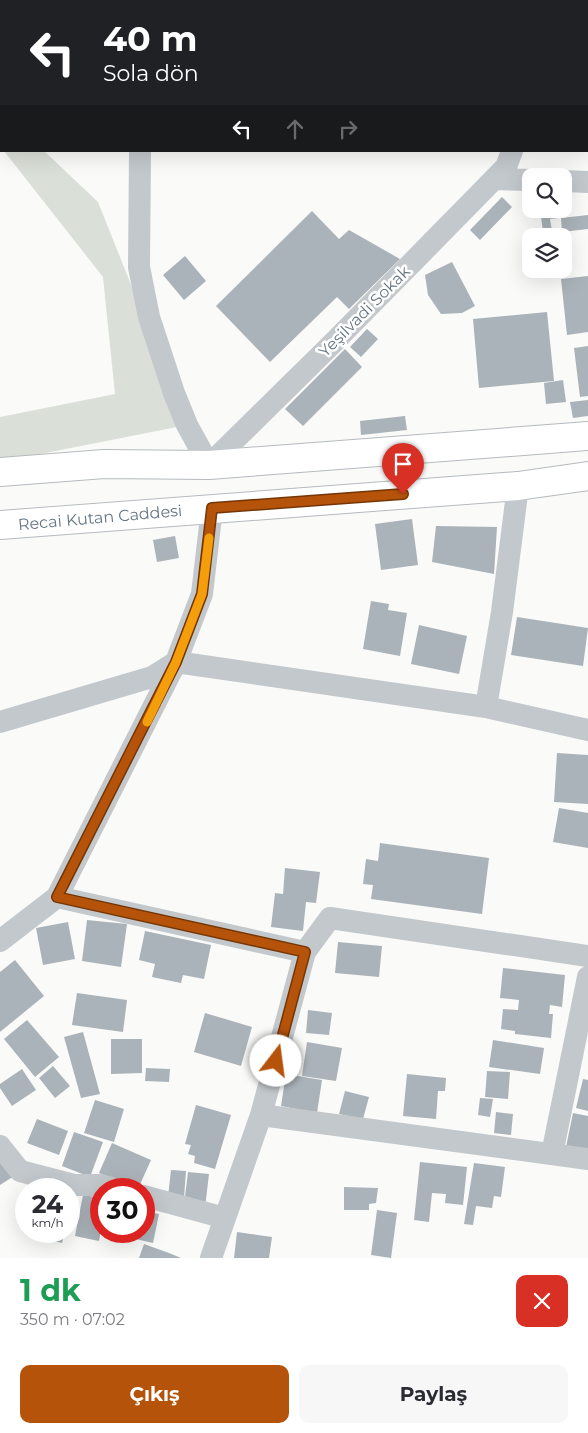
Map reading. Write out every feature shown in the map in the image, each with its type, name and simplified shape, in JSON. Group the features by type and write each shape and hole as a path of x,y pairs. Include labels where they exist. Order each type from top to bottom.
{"main road":[{"path":"0,472 104,464 209,465 588,436"},
{"name":"Recai Kutan Caddesi","path":"0,525 518,486 588,476"}],"street":[{"path":"140,152 139,267 149,317 174,393 187,425 209,465"},
{"name":"Yeşilvadi Sokak","path":"209,465 336,340 506,167 512,152"},
{"path":"494,179 522,180"},
{"path":"572,181 588,182"},
{"path":"486,706 502,612 518,486"},
{"path":"0,941 57,897 176,662 202,594 212,508"},
{"path":"0,722 152,677 176,662 486,706 588,730"},
{"path":"57,897 305,952"},
{"path":"211,1258 261,1115 305,952 330,918 588,956"},
{"path":"552,1154 588,977"},
{"path":"261,1115 588,1159"},
{"path":"0,1146 20,1171 74,1185 90,1185"},
{"path":"155,1199 225,1218"}],"shaded area":[{"path":"5,152 45,152 98,202 187,425 0,462 0,417 115,394 103,277"}],"building":[{"path":"502,197 512,207 480,240 470,230"},
{"path":"312,211 339,239 349,230 400,259 349,309 337,297 270,362 216,306"},
{"path":"588,215 588,229 572,231 572,228 562,228 561,218"},
{"path":"541,218 558,218 550,219 552,228 542,228"},
{"path":"185,256 206,281 184,300 163,275"},
{"path":"452,262 475,306 462,313 441,314 428,295 425,275"},
{"path":"588,276 588,332 567,335 561,279"},
{"path":"547,312 554,381 479,388 473,319"},
{"path":"367,329 378,339 361,357 350,347"},
{"path":"588,346 588,396 580,397 574,348"},
{"path":"345,349 362,367 303,426 285,409"},
{"path":"563,380 566,402 546,404 544,383"},
{"path":"588,400 588,416 573,418 570,402"},
{"path":"405,416 407,430 361,435 360,421"},
{"path":"412,519 418,565 381,570 375,524"},
{"path":"436,526 497,527 494,574 432,562"},
{"path":"175,536 179,558 157,562 153,540"},
{"path":"371,601 389,604 388,610 407,613 400,656 363,649"},
{"path":"517,617 588,628 583,666 511,655"},
{"path":"419,625 467,636 459,674 411,664"},
{"path":"557,753 588,755 588,804 554,802"},
{"path":"559,808 588,813 588,848 553,842"},
{"path":"380,843 489,858 482,914 371,899 373,885 363,884 366,859 378,861"},
{"path":"285,868 320,872 316,903 306,902 303,931 271,927 275,893 283,894"},
{"path":"87,920 127,924 121,967 82,961"},
{"path":"68,922 75,959 43,965 36,928"},
{"path":"145,931 211,945 204,979 183,975 181,983 152,977 155,964 139,960"},
{"path":"338,942 382,946 379,977 335,973"},
{"path":"15,960 44,996 0,1032 0,972"},
{"path":"503,968 565,975 562,1007 550,1005 549,1014 553,1014 551,1038 515,1034 515,1031 501,1029 503,1009 518,1010 519,1000 500,998"},
{"path":"77,993 127,1000 123,1032 72,1025"},
{"path":"308,1010 332,1013 329,1035 306,1033"},
{"path":"205,1013 252,1027 241,1066 194,1052"},
{"path":"27,1020 59,1057 35,1077 4,1039"},
{"path":"83,1032 100,1094 81,1098 64,1037"},
{"path":"111,1039 142,1039 142,1073 111,1074"},
{"path":"493,1040 544,1048 540,1074 489,1067"},
{"path":"307,1042 342,1048 336,1081 302,1076"},
{"path":"53,1066 70,1086 55,1098 39,1078"},
{"path":"146,1068 170,1069 169,1082 145,1081"},
{"path":"22,1069 36,1090 12,1106 0,1088 0,1084"},
{"path":"487,1071 510,1072 508,1099 485,1097"},
{"path":"286,1074 322,1080 317,1113 281,1106"},
{"path":"407,1074 446,1078 445,1091 438,1091 436,1119 403,1116"},
{"path":"583,1079 588,1080 588,1111 576,1108"},
{"path":"345,1091 369,1097 363,1119 339,1114"},
{"path":"480,1098 493,1099 490,1117 478,1115"},
{"path":"95,1100 124,1109 114,1142 84,1133"},
{"path":"196,1105 231,1115 215,1169 194,1163 195,1156 188,1154 191,1145 185,1144"},
{"path":"496,1112 513,1114 511,1135 494,1133"},
{"path":"573,1113 588,1116 588,1151 566,1147"},
{"path":"37,1119 68,1131 59,1155 27,1143"},
{"path":"74,1132 103,1142 90,1177 62,1166"},
{"path":"112,1143 151,1160 143,1178 110,1178 99,1173"},
{"path":"0,1156 14,1176 0,1185"},
{"path":"420,1162 467,1167 463,1205 445,1203 446,1194 432,1193 429,1222 414,1220"},
{"path":"474,1163 505,1167 501,1197 494,1196 492,1208 476,1206 473,1225 464,1224"},
{"path":"171,1170 186,1171 184,1198 168,1197"},
{"path":"188,1172 209,1174 205,1208 184,1205"},
{"path":"344,1187 378,1188 376,1203 369,1204 369,1210 344,1210"},
{"path":"83,1195 90,1196 90,1239 80,1237 80,1210"},
{"path":"377,1210 397,1213 391,1258 371,1255"},
{"path":"155,1213 159,1214 155,1233"},
{"path":"237,1232 272,1237 269,1258 234,1258"},
{"path":"144,1244 169,1253 181,1258 139,1258"}],"slow traffic":[{"path":"147,722 176,662 202,594 209,538"}],"route":[{"path":"276,1061 305,952 57,897 176,662 202,594 212,508 403,494"}]}
